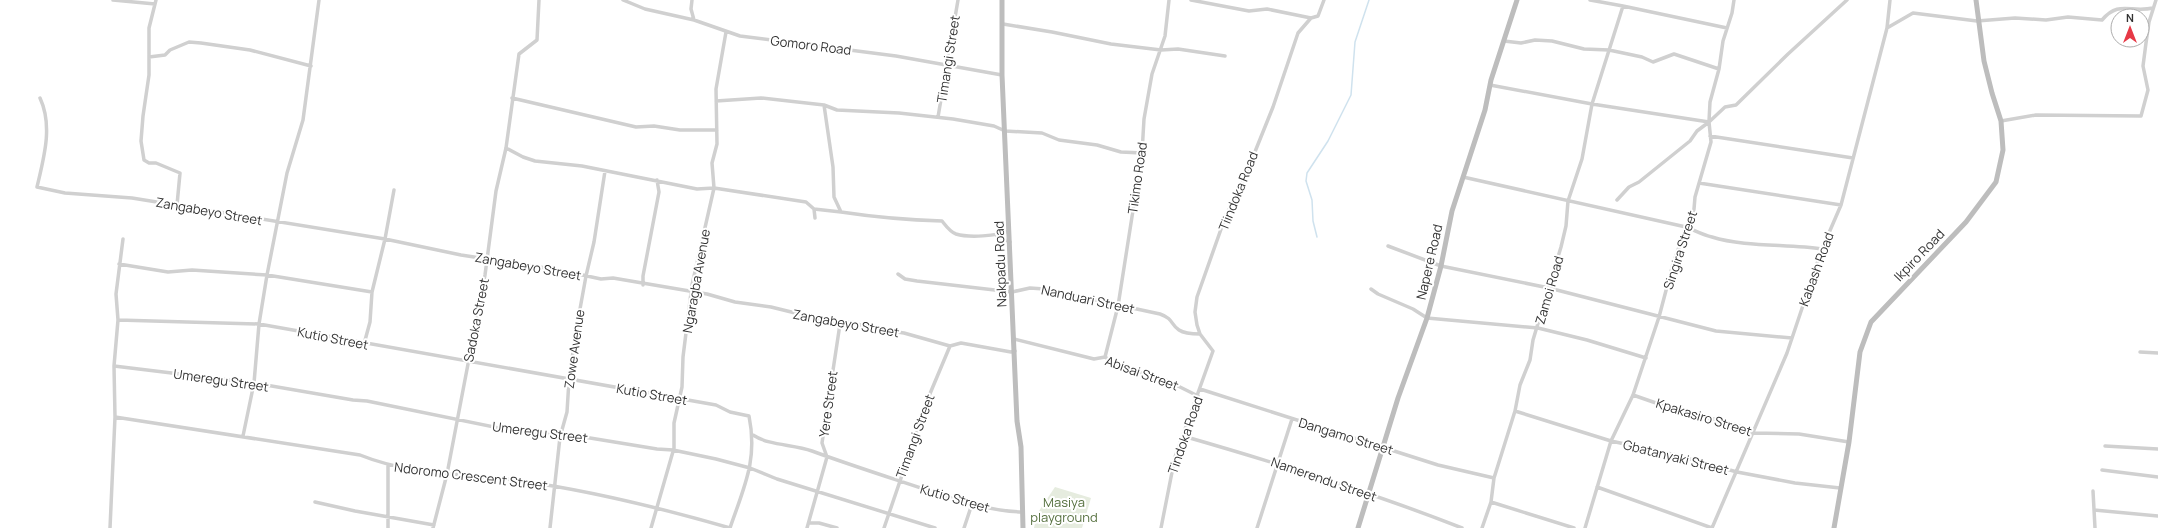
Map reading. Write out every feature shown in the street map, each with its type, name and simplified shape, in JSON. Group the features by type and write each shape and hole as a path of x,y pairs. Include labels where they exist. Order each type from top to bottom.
{"street":[{"path":"113,0 155,2 150,28 148,57 149,75 141,141 142,156 144,160 149,163 156,162 180,173 177,205"},
{"path":"243,436 254,383 259,324 267,275 287,173 303,120 319,0"},
{"name":"Sadoka Street","path":"434,526 447,474 456,419 487,259 496,191 506,148 512,98 520,54 537,40 539,0"},
{"name":"Gomoro Road","path":"623,0 645,9 694,20 740,36 896,56 1002,75"},
{"path":"692,0 691,9 694,20"},
{"name":"Timangi Street","path":"938,117 958,0"},
{"name":"Nakpadu Road","path":"1002,0 1002,75 1018,421 1021,447 1023,528"},
{"name":"Tikimo Road","path":"1105,357 1118,306 1142,153 1144,119 1152,74 1161,50 1169,0"},
{"path":"1191,0 1249,11 1267,9 1311,18"},
{"name":"Tiindoka Road","path":"1200,389 1213,351 1200,334 1195,312 1196,297 1226,215 1240,189 1273,107 1298,33 1311,18 1318,16 1324,0"},
{"name":"Napere Road","path":"1358,528 1417,342 1427,318 1441,266 1452,211 1485,110 1490,85 1517,0"},
{"path":"1590,0 1727,28"},
{"name":"Singira Street","path":"1585,528 1611,440 1633,395 1659,317 1673,264 1686,227 1691,220 1699,183 1711,142 1709,122 1710,102 1719,69 1723,41 1732,13 1734,0"},
{"path":"1617,200 1629,186 1639,182 1690,141 1697,131 1725,107 1736,104 1847,0"},
{"name":"Kabash Road","path":"1712,528 1737,472 1792,338 1822,249 1840,205 1887,28 1890,0"},
{"name":"Ikpiro Road","path":"1834,528 1848,442 1860,352 1871,322 1966,222 1996,182 2003,150 2001,121 1992,93 1977,21 1976,0"},
{"path":"2001,121 2036,115 2141,116 2148,90 2143,66 2149,22 2156,0"},
{"name":"Zamoi Road","path":"1482,528 1491,502 1494,478 1515,411 1520,385 1530,360 1566,226 1568,201 1582,160 1592,104 1623,6"},
{"path":"1887,28 1913,13 1977,21 2020,18 2046,20 2068,17 2102,20 2109,10 2123,6 2135,10 2154,8"},
{"path":"1003,24 1110,44 1161,50 1178,49 1225,56"},
{"name":"Ngaragba Avenue","path":"651,528 673,450 674,423 679,399 691,292 714,188 712,163 717,144 716,101 720,59 726,32"},
{"path":"1504,41 1552,41 1584,49 1609,50 1642,57 1653,62 1674,54 1719,69"},
{"path":"148,57 165,55 170,50 189,42 250,50 311,66"},
{"path":"1490,85 1592,104 1709,122"},
{"name":"Zangabeyo Street","path":"40,98 45,109 46,145 38,186 65,193 132,198 177,205 386,239 601,279 613,278 643,285 691,292 735,302 771,307 840,324 851,322 870,328 904,334 950,346 961,342 1011,352 1015,351"},
{"path":"512,98 600,117 636,127 654,126 680,130 717,130"},
{"path":"716,101 761,98 824,105 837,110 938,117 994,126 1005,131 1042,133 1059,140 1097,145 1121,152 1142,153"},
{"path":"824,105 833,167 834,197 841,212"},
{"path":"1710,136 1853,158"},
{"path":"506,148 523,157 535,161 582,166 697,189 714,188 806,202 814,209 821,211 892,217 906,220 942,221 956,234 998,236 1010,242"},
{"name":"Zowe Avenue","path":"550,528 553,486 560,435 567,412 569,380 586,276 594,242 605,171"},
{"path":"1462,177 1686,227 1712,238 1763,244 1795,245 1822,249"},
{"path":"643,285 643,276 659,192 657,180"},
{"path":"1699,183 1840,205"},
{"path":"364,344 370,322 372,292 386,239 394,190"},
{"path":"814,209 816,217 821,211"},
{"path":"998,236 1010,231"},
{"path":"110,528 114,417 114,366 118,320 116,294 123,238"},
{"path":"1388,246 1441,266 1549,288 1716,331 1792,338"},
{"path":"119,264 168,272 192,270 267,275 372,292"},
{"name":"Nanduari Street","path":"898,274 905,279 917,281 1012,292 1030,288 1044,289 1160,314 1169,317 1178,330 1187,333 1200,334"},
{"path":"1371,289 1378,294 1413,309 1427,318 1538,328 1587,340 1646,358"},
{"name":"Kutio Street","path":"118,320 259,324 364,344 716,405 730,412 749,416 753,435 768,441 810,450 827,457 853,464 899,482 972,504 1003,512 1022,512"},
{"name":"Yere Street","path":"807,528 827,457 822,443 840,324"},
{"name":"Abisai Street","path":"1014,339 1094,359 1105,357 1121,367 1168,381 1198,396"},
{"name":"Timangi Street","path":"884,528 888,512 929,396 950,346"},
{"path":"2140,352 2158,353"},
{"name":"Umeregu Street","path":"114,366 254,383 367,401 519,432 560,435 673,450 750,468 776,479 888,512 936,528"},
{"name":"Dangamo Street","path":"1200,389 1438,465 1494,478"},
{"name":"Tindoka Road","path":"1161,527 1175,457 1200,389"},
{"name":"Kpakasiro Street","path":"1633,395 1699,418 1714,419 1737,425 1753,433 1798,434 1848,442"},
{"name":"Gbatanyaki Street","path":"1515,411 1611,440 1676,455 1737,472 1795,484 1840,488"},
{"name":"Ndoromo Crescent Street","path":"114,417 360,455 388,465 447,474 520,481 553,486 658,507 730,528"},
{"path":"1257,528 1292,419"},
{"path":"730,528 750,468 753,435"},
{"name":"Namerendu Street","path":"1183,436 1278,464 1368,495 1418,510 1462,528"},
{"path":"2106,446 2158,449"},
{"path":"388,465 388,528"},
{"path":"2102,470 2158,477"},
{"path":"1597,487 1712,528"},
{"path":"2093,491 2095,528"},
{"path":"315,502 434,526"},
{"path":"1491,502 1574,528"},
{"path":"964,528 972,504"},
{"path":"2094,510 2158,516"},
{"path":"809,523 819,523 837,528"},
{"path":"1161,527 1167,528"}],"green space":[{"name":"Masiya playground","path":"1055,487 1091,498 1082,528 1034,528 1037,514"}],"waterway":[{"path":"1317,237 1313,221 1312,200 1306,181 1307,173 1328,141 1351,95 1355,42 1369,0"}]}
